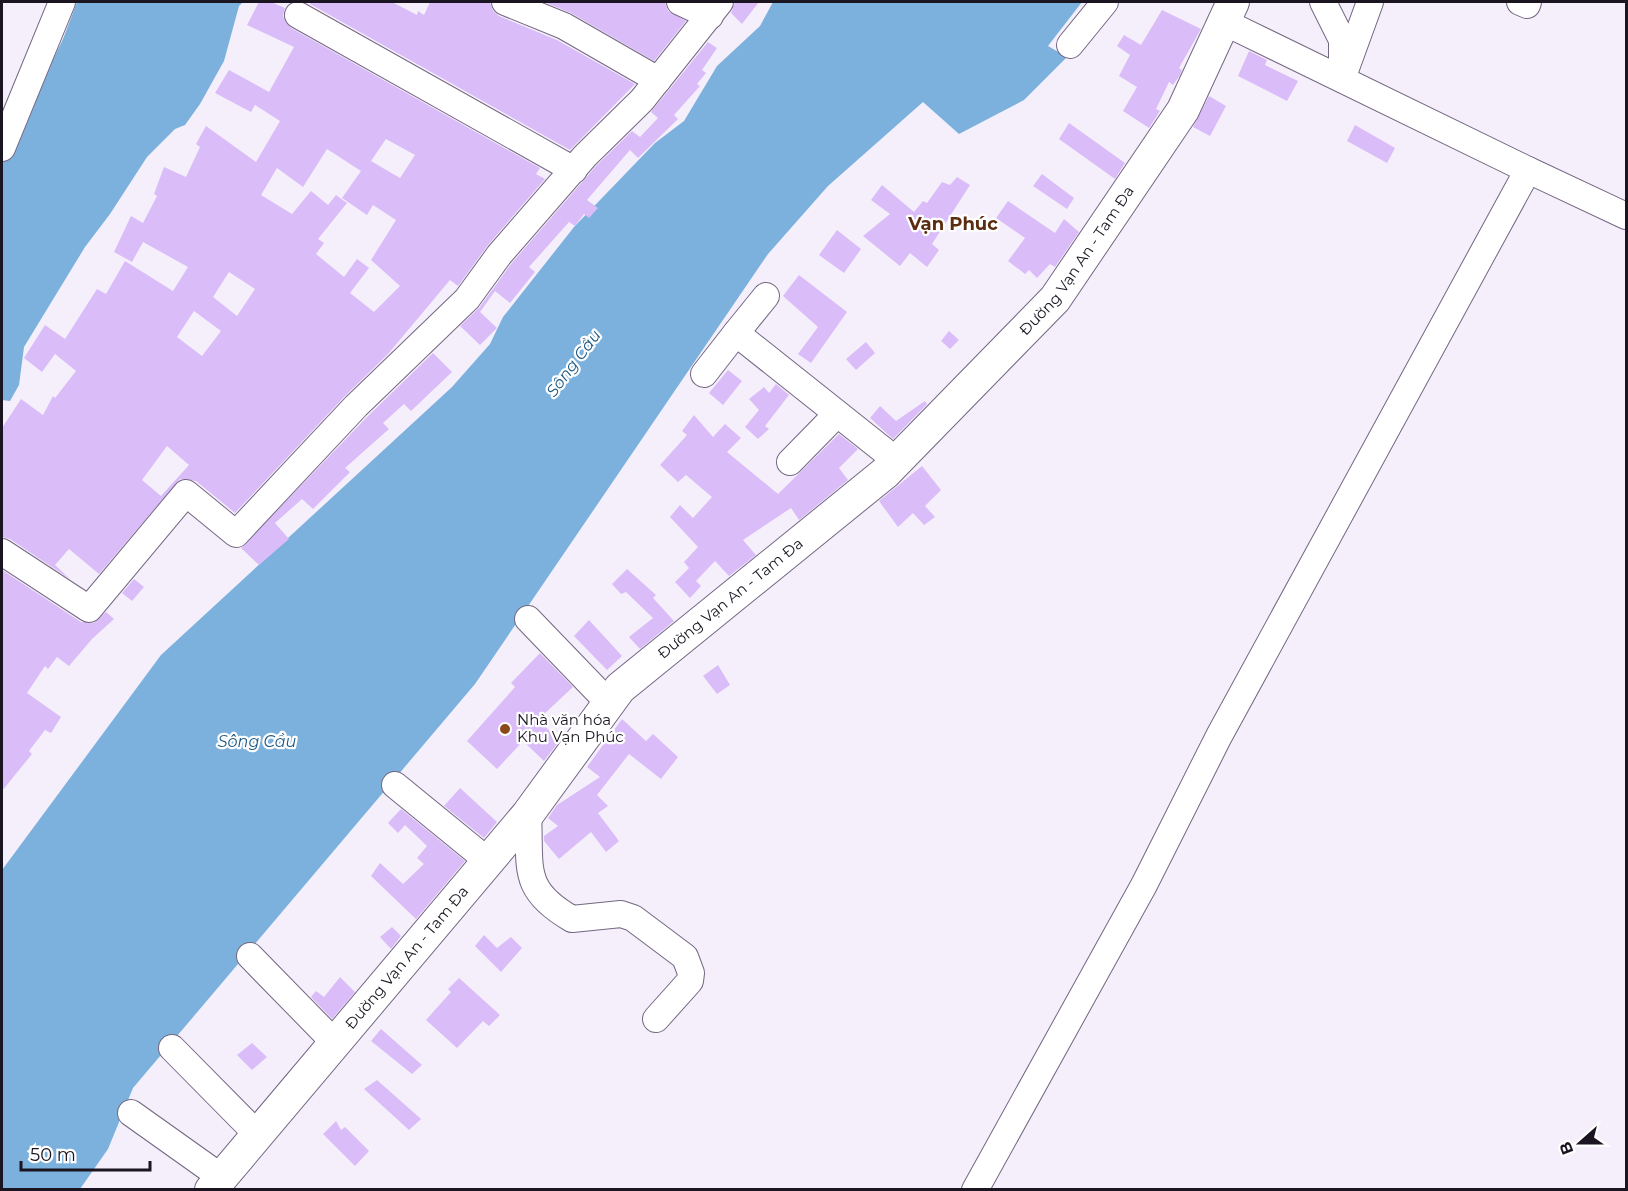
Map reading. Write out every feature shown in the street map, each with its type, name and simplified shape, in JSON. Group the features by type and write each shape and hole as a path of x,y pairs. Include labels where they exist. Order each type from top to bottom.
{"main road":[{"name":"Đường Vạn An - Tam Đa","path":"216,1183 528,814 620,688 897,461 1054,299 1183,110 1229,12"}],"street":[{"path":"2,148 62,2"},
{"path":"505,2 564,26 658,80"},
{"path":"2,552 89,609 186,493 236,534 356,406 467,299 499,255 658,80 715,9 680,2"},
{"path":"1070,45 1105,2"},
{"path":"1323,2 1342,40 1342,79"},
{"path":"1342,79 1370,2"},
{"path":"1520,2 1527,4 1528,2"},
{"path":"1229,12 1342,79 1626,216"},
{"path":"298,15 574,170"},
{"path":"975,1190 1144,885 1219,736 1528,170"},
{"path":"704,374 766,296"},
{"path":"736,333 897,461"},
{"path":"790,462 837,414"},
{"path":"528,619 608,702"},
{"path":"395,785 488,861"},
{"path":"528,814 531,878 539,896 572,920 621,914 633,918 685,957 692,973 690,981 656,1019"},
{"path":"250,956 334,1042"},
{"path":"172,1048 256,1133"},
{"path":"131,1113 216,1183"}],"water":[{"path":"77,2 243,2 239,6 224,61 200,104 185,125 175,129 147,157 110,214 85,247 24,347 19,385 10,401 2,400 2,163 63,39"},
{"name":"Sông Cầu","path":"773,2 1082,2 1048,46 1067,57 1024,100 959,134 923,102 828,186 768,254 475,684 133,1088 108,1149 80,1189 2,1190 2,870 161,655 452,387 490,344 503,317 574,227 655,143 684,121 717,66 760,26"}],"building":[{"path":"259,2 271,2 285,8 283,16 291,28 540,168 536,174 545,179 488,245 458,286 450,280 388,354 345,396 235,513 196,481 180,479 99,574 69,549 55,565 70,579 10,539 2,537 2,428 21,399 43,415 53,396 55,398 76,371 55,354 42,372 24,358 45,325 65,339 97,289 106,294 125,261 173,291 188,267 143,242 132,262 114,252 131,216 143,223 157,196 154,194 164,167 186,177 200,147 196,144 206,126 256,162 280,121 255,105 251,112 215,93 229,70 269,92 294,47 247,25","holes":["386,139 415,155 400,178 371,161","327,149 361,171 342,198 367,215 373,205 396,220 371,260 400,286 374,312 350,293 369,268 357,259 344,277 316,254 324,243 318,239 347,203 336,195 328,205 311,191 292,214 261,195 277,168 303,187","229,272 255,289 237,316 213,297","194,311 221,331 202,356 177,337","167,446 189,465 161,496 142,480"]},
{"path":"311,2 392,2 417,15 418,11 424,15 430,2 490,2 493,11 499,16 557,40 635,84 570,150 310,4"},
{"path":"544,2 665,2 668,11 686,21 654,61 571,13"},
{"path":"735,2 759,2 742,24 731,13"},
{"path":"1162,10 1201,29 1179,68 1182,70 1180,75 1173,85 1169,82 1156,109 1160,111 1149,128 1123,111 1137,87 1119,76 1130,55 1117,46 1124,35 1141,45"},
{"path":"708,42 717,48 702,70 706,73 697,84 700,86 674,115 678,119 638,158 630,150 587,200 598,208 589,218 584,214 575,226 569,222 529,267 535,272 510,303 495,291 480,312 497,328 480,345 460,326 479,308 511,264 596,166 632,131 640,137 658,118 651,112"},
{"path":"1249,51 1267,60 1265,65 1298,81 1287,101 1238,76"},
{"path":"1209,96 1226,106 1210,136 1193,127"},
{"path":"1069,123 1125,163 1115,179 1059,139"},
{"path":"1355,125 1395,148 1387,163 1347,141"},
{"path":"1042,174 1074,198 1067,209 1033,186"},
{"path":"957,177 970,185 932,244 939,250 927,267 910,253 900,266 863,236 890,214 871,200 882,185 914,212 923,201 927,203 942,182 950,185"},
{"path":"1008,201 1055,233 1064,219 1079,232 1055,267 1050,264 1037,278 1029,270 1025,274 1008,261 1025,238 996,218"},
{"path":"837,230 861,249 844,273 819,255"},
{"path":"799,275 847,312 811,363 798,354 818,327 783,296"},
{"path":"949,331 959,340 950,349 941,341"},
{"path":"866,342 875,353 856,370 846,359"},
{"path":"433,353 452,372 411,411 404,404 383,423 389,429 345,468 350,472 313,509 302,499 275,523 289,539 259,565 241,548 367,417"},
{"path":"728,370 742,381 723,405 709,393"},
{"path":"776,384 789,395 765,426 769,429 758,439 745,427 759,410 749,399 764,387 769,393"},
{"path":"925,401 927,404 893,439 870,418 880,406 896,421"},
{"path":"694,415 713,437 725,424 741,438 727,452 778,494 839,434 858,449 839,468 848,480 799,520 791,508 743,540 756,555 729,576 715,561 696,581 701,586 690,598 675,582 689,568 684,562 698,547 670,517 680,505 693,518 712,497 686,475 678,482 660,465 687,435 682,431"},
{"path":"922,466 941,490 925,506 935,517 924,525 913,513 898,527 879,501"},
{"path":"627,569 656,595 653,598 674,621 640,649 629,637 653,618 626,592 621,594 612,584"},
{"path":"2,570 81,622 94,623 106,612 114,619 92,639 69,666 57,657 48,669 45,666 27,693 61,717 51,733 45,730 29,751 32,754 2,791"},
{"path":"134,579 144,587 132,601 122,593"},
{"path":"589,620 622,656 607,670 574,636"},
{"path":"540,653 573,687 542,716 544,718 540,722 560,740 544,761 523,741 497,769 467,741 515,687 511,683"},
{"path":"718,665 730,685 717,694 703,676"},
{"path":"622,719 646,741 653,734 678,757 661,779 629,754 597,795 608,806 598,813 619,841 606,852 591,832 559,859 544,841 544,836 558,826 548,818 557,805 600,777 587,767"},
{"path":"460,788 497,822 484,838 444,806"},
{"path":"401,809 465,861 416,919 371,876 380,863 403,884 424,864 417,858 427,846 405,825 398,833 388,823"},
{"path":"392,927 401,936 391,949 380,937"},
{"path":"484,935 497,948 511,937 522,948 501,972 475,946"},
{"path":"340,977 355,992 332,1019 311,997 316,991 324,997"},
{"path":"459,978 500,1015 489,1026 483,1021 457,1048 426,1020 451,992 448,989"},
{"path":"381,1029 422,1065 412,1074 371,1041"},
{"path":"252,1043 267,1057 252,1070 237,1055"},
{"path":"377,1080 421,1119 409,1130 364,1089"},
{"path":"336,1121 341,1130 345,1127 369,1151 355,1166 323,1134"}],"place":[{"name":"Nhà văn hóa Khu Vạn Phúc","path":"505,729"}],"district":[{"name":"Vạn Phúc","path":"953,224"}]}
